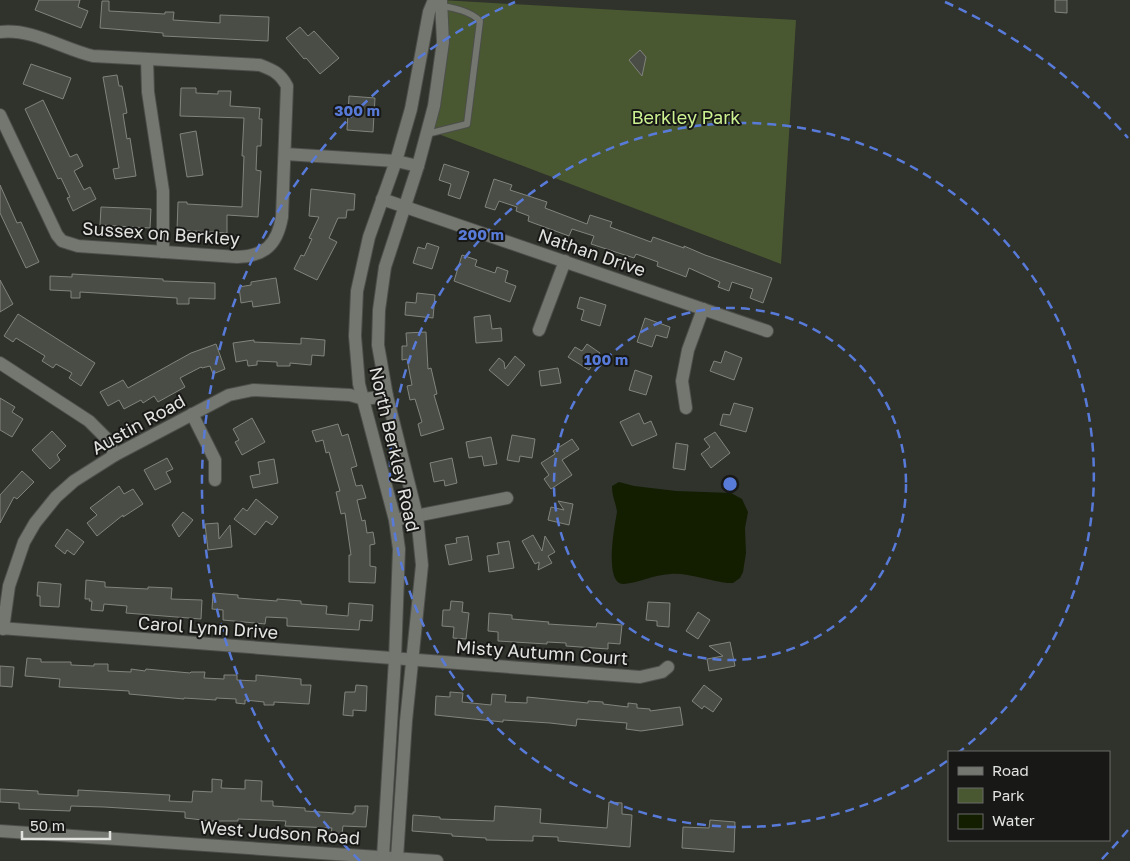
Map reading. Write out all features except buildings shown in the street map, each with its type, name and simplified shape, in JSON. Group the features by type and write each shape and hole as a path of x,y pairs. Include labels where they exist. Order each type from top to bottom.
{"street":[{"name":"North Berkley Road","path":"397,858 406,721 422,565 418,516 387,396 378,345 379,310 385,266 418,166 439,76 443,42 439,2"},
{"name":"North Berkley Road","path":"384,857 396,659 398,549 395,520 359,384 355,336 357,291 369,237 396,160 411,109 429,12 439,2"},
{"path":"0,32 24,33 93,56 147,59 148,92 163,191 163,252"},
{"name":"Sussex on Berkley","path":"0,115 57,235 62,241 78,246 237,257 249,257 267,249 279,231 280,224 285,154 286,86 282,76 275,70 260,65 147,59"},
{"path":"285,154 396,160 418,166"},
{"name":"Nathan Drive","path":"382,198 767,331"},
{"path":"540,330 565,261"},
{"path":"686,408 682,381 688,350 703,309"},
{"path":"0,363 89,421 107,439 115,455"},
{"name":"Austin Road","path":"2,628 9,586 24,542 35,523 56,498 74,481 115,455 229,395 253,390 350,395 362,398 387,396"},
{"path":"192,414 215,460 215,480"},
{"path":"395,520 507,498"},
{"name":"Carol Lynn Drive","path":"2,628 412,660"},
{"name":"Misty Autumn Court","path":"412,660 640,677 662,672 668,667"},
{"name":"West Judson Road","path":"0,831 437,861"}],"lane":[{"path":"427,134 466,124 480,21 476,17 439,2"}],"green space":[{"name":"Berkley Park","path":"441,0 796,20 781,264 428,130"}],"water":[{"path":"619,482 634,486 676,491 731,493 742,499 748,512 745,528 746,553 743,572 740,578 733,583 727,583 691,575 676,574 624,584 618,582 612,565 617,512 612,486"}]}
